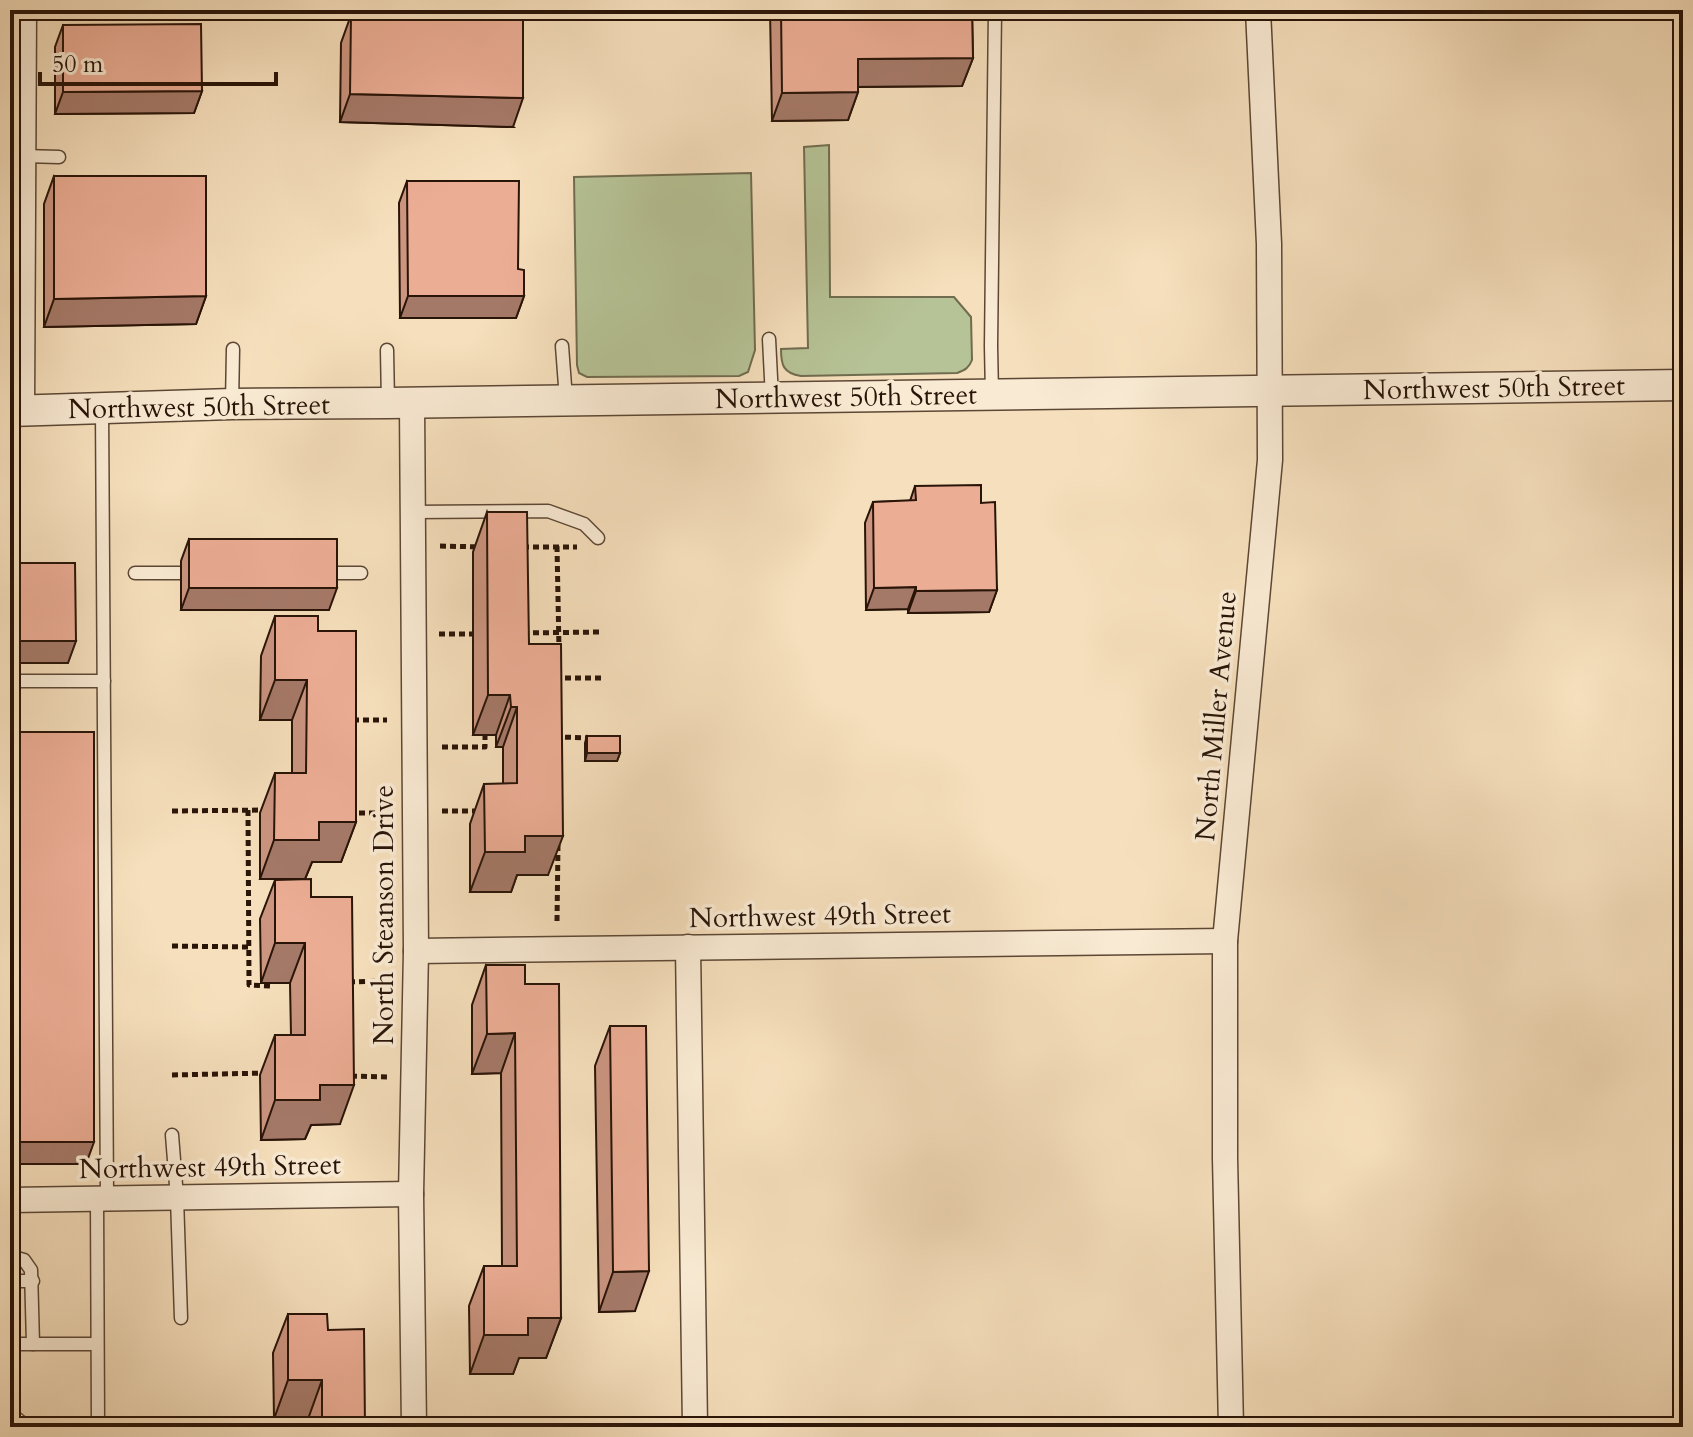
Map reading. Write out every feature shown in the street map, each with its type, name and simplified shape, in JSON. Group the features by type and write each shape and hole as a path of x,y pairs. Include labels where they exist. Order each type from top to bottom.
{"street":[{"path":"16,411 24,10"},
{"name":"North Miller Avenue","path":"1231,1427 1225,1158 1225,941 1270,460 1269,244 1258,10"},
{"name":"Northwest 50th Street","path":"16,411 232,404 1683,385"},
{"name":"North Steanson Drive","path":"400,403 413,512 416,951 411,1194 414,1427"},
{"name":"Northwest 49th Street","path":"416,951 1225,941"},
{"path":"688,947 695,1427"},
{"name":"Northwest 49th Street","path":"10,1200 411,1194"}],"lane":[{"path":"992,395 995,10"},
{"path":"19,169 59,157"},
{"path":"769,339 772,398"},
{"path":"562,346 566,401"},
{"path":"232,404 233,349"},
{"path":"387,350 400,403"},
{"path":"98,1427 97,1344 102,1199 102,408"},
{"path":"413,512 548,511 584,524 598,538"},
{"path":"135,573 181,573"},
{"path":"329,573 361,573"},
{"path":"10,681 104,681"},
{"path":"172,1135 181,1318"},
{"path":"10,1256 24,1260 31,1270 33,1344"},
{"path":"10,1281 33,1281"},
{"path":"10,1344 97,1344"},
{"path":"10,1413 21,1422 22,1427"}],"path":[{"path":"435,546 490,547"},
{"path":"557,546 559,663"},
{"path":"518,547 580,548"},
{"path":"520,633 602,632"},
{"path":"434,634 473,634"},
{"path":"547,678 602,678"},
{"path":"559,693 560,678"},
{"path":"342,720 388,720"},
{"path":"558,722 558,752"},
{"path":"433,747 485,747 485,735"},
{"path":"547,736 602,738"},
{"path":"248,810 249,985 271,986 271,983"},
{"path":"172,811 278,810"},
{"path":"433,810 489,811"},
{"path":"342,813 388,813"},
{"path":"557,921 558,842"},
{"path":"172,946 249,947"},
{"path":"338,982 388,981"},
{"path":"172,1075 273,1075"},
{"path":"339,1076 390,1077"}],"green space":[{"path":"829,145 830,297 954,297 971,317 972,360 964,370 957,373 801,376 790,373 784,367 781,349 808,348 804,147"},
{"path":"751,173 755,350 748,372 739,376 587,377 579,373 574,177"}],"building":[{"path":"781,10 972,10 973,58 858,59 858,92 782,93"},
{"path":"351,15 523,17 523,98 350,94"},
{"path":"201,24 202,91 63,92 63,25"},
{"path":"54,176 206,176 206,296 54,299"},
{"path":"407,181 519,181 518,269 524,270 524,296 408,296"},
{"path":"981,485 981,503 995,502 997,590 874,588 873,502 916,500 915,486"},
{"path":"487,512 527,512 529,644 561,644 563,836 525,836 525,852 485,852 484,784 517,783 517,707 511,707 510,695 488,695"},
{"path":"189,539 337,539 337,588 189,588"},
{"path":"10,563 75,563 76,641 10,641"},
{"path":"275,616 318,616 318,631 356,631 356,822 319,822 319,840 274,840 275,773 306,773 307,680 275,680"},
{"path":"10,732 94,732 94,1142 10,1142"},
{"path":"587,736 620,736 620,753 587,753"},
{"path":"311,879 311,897 352,897 354,1085 320,1085 320,1100 275,1100 275,1035 305,1035 305,943 275,943 275,880"},
{"path":"486,965 525,965 525,984 559,984 561,1318 528,1318 528,1335 484,1335 484,1266 517,1266 515,1033 487,1034"},
{"path":"610,1026 646,1026 649,1271 613,1272"},
{"path":"288,1314 327,1314 328,1330 364,1329 365,1427 322,1427 322,1380 288,1380"}]}
